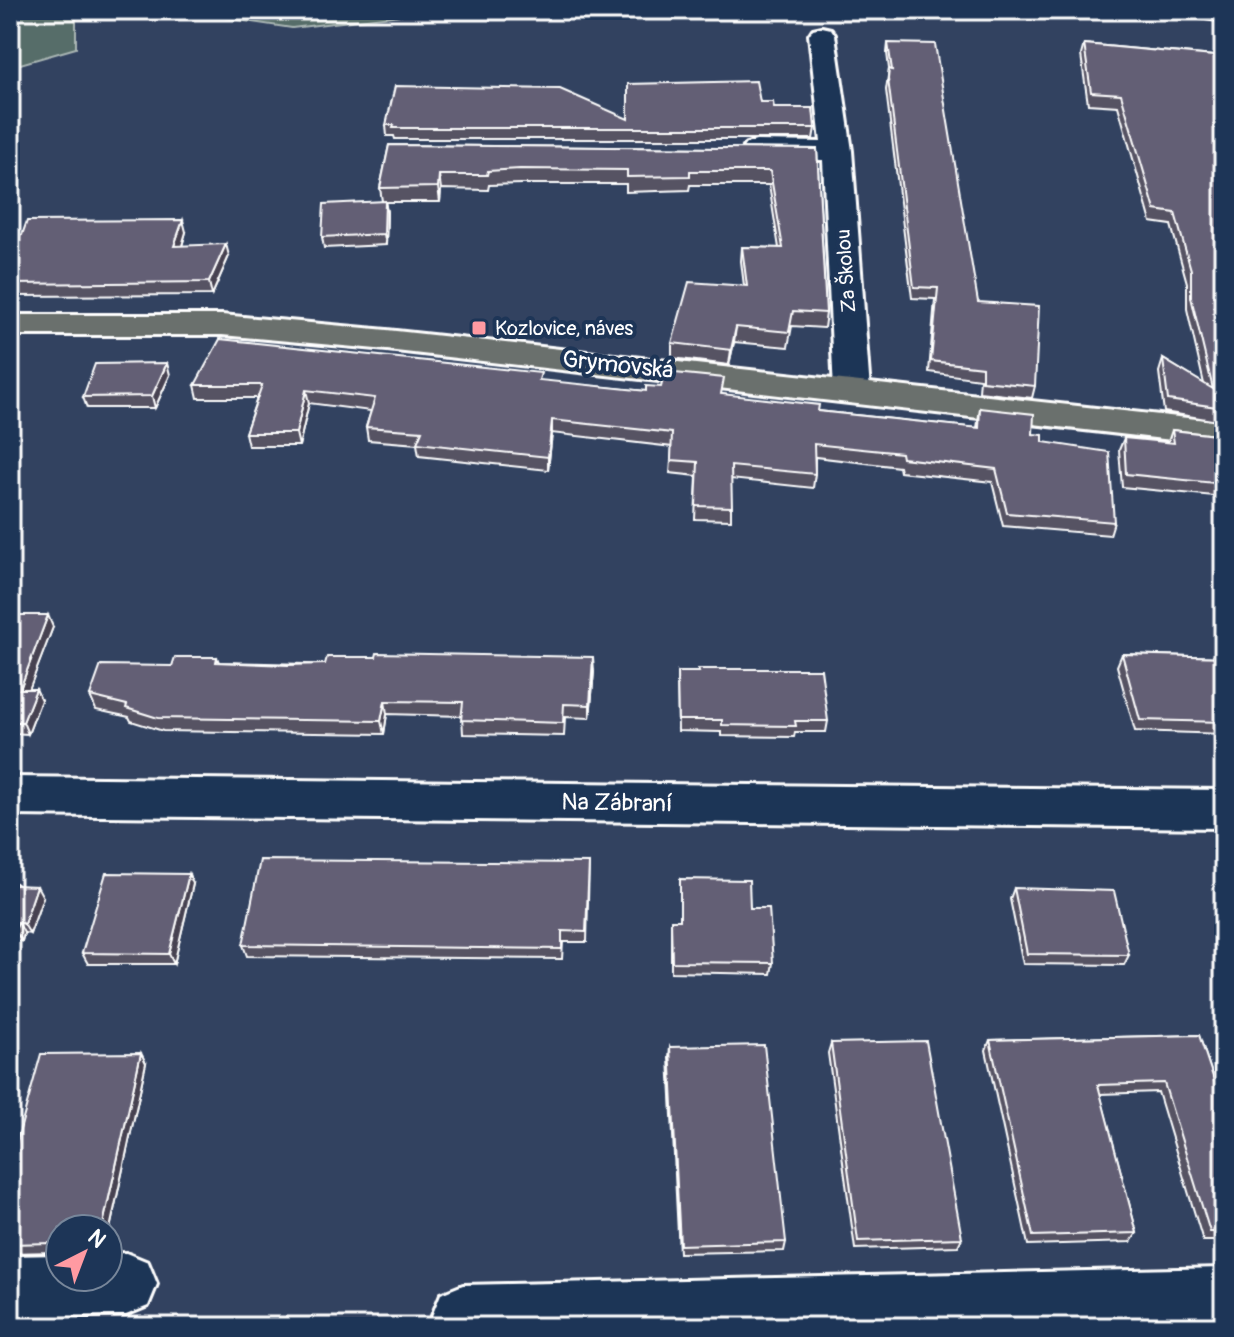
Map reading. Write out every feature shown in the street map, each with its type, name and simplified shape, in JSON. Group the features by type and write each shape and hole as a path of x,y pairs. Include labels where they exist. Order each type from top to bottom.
{"main road":[{"name":"Grymovská","path":"10,325 222,325 399,341 1224,434"}],"street":[{"path":"1195,10 1224,13"},
{"name":"Za Školou","path":"822,35 837,151 852,391"},
{"path":"728,150 837,151"},
{"name":"Na Zábraní","path":"10,796 1224,809"},
{"path":"10,1287 126,1284"},
{"path":"463,1316 1224,1299"}],"green space":[{"path":"10,10 487,10 425,12 292,28 225,18 76,12 76,48 10,67"}],"building":[{"path":"888,43 935,44 978,302 1039,306 1035,386 982,381 982,367 931,361 938,288 914,287 888,79 889,69 892,70"},
{"path":"1084,44 1224,57 1224,408 1168,400 1163,359 1213,389 1191,297 1191,270 1175,213 1155,210 1121,94 1091,92"},
{"path":"756,81 760,102 773,102 774,108 813,108 815,128 393,128 394,125 386,125 395,86 560,89 628,119 628,84"},
{"path":"389,145 817,149 826,313 793,311 789,332 736,327 731,350 672,343 689,282 747,286 742,247 783,248 770,171 690,171 690,176 627,177 627,170 520,169 488,171 487,175 439,175 438,187 380,188"},
{"path":"385,201 384,234 322,237 324,204"},
{"path":"183,220 174,246 226,244 209,282 10,284 10,236 22,235 27,221"},
{"path":"220,339 541,373 539,380 646,391 646,386 661,387 665,372 724,378 721,394 819,405 818,411 979,428 980,408 1034,414 1033,434 1043,435 1043,442 1109,452 1114,522 1007,513 996,469 902,458 901,453 814,444 815,474 731,466 732,507 696,506 698,462 671,460 672,433 552,420 548,457 417,443 422,431 366,427 375,398 306,390 296,433 245,433 262,385 195,385"},
{"path":"167,363 152,396 83,397 95,364"},
{"path":"1172,430 1224,436 1224,484 1126,474 1124,438 1174,443"},
{"path":"10,615 48,615 20,689 36,689 23,722 10,722"},
{"path":"377,653 593,657 590,705 564,704 563,723 461,720 463,702 385,701 381,721 158,718 126,708 127,705 90,696 101,665 172,666 175,657 217,657 216,662 325,664 327,657 376,657"},
{"path":"1122,654 1224,657 1224,722 1140,720"},
{"path":"698,669 821,669 828,721 795,721 796,726 722,725 722,720 678,720 677,672 699,672"},
{"path":"260,860 589,863 586,932 562,931 562,949 243,945"},
{"path":"106,873 189,874 169,954 82,953"},
{"path":"10,879 14,880 13,885 37,886 24,924 18,922 15,931 10,931"},
{"path":"680,879 749,880 750,908 769,908 773,963 672,962 671,920 680,920"},
{"path":"1014,888 1114,891 1129,955 1027,954"},
{"path":"1199,1035 1224,1110 1224,1232 1210,1232 1164,1083 1098,1085 1137,1233 1033,1236 990,1040"},
{"path":"926,1041 962,1238 858,1241 831,1043"},
{"path":"764,1045 786,1242 680,1245 670,1047"},
{"path":"141,1053 106,1213 44,1213 44,1243 10,1244 10,1166 41,1054"}],"place":[{"name":"Kozlovice, náves","path":"479,328"}]}
